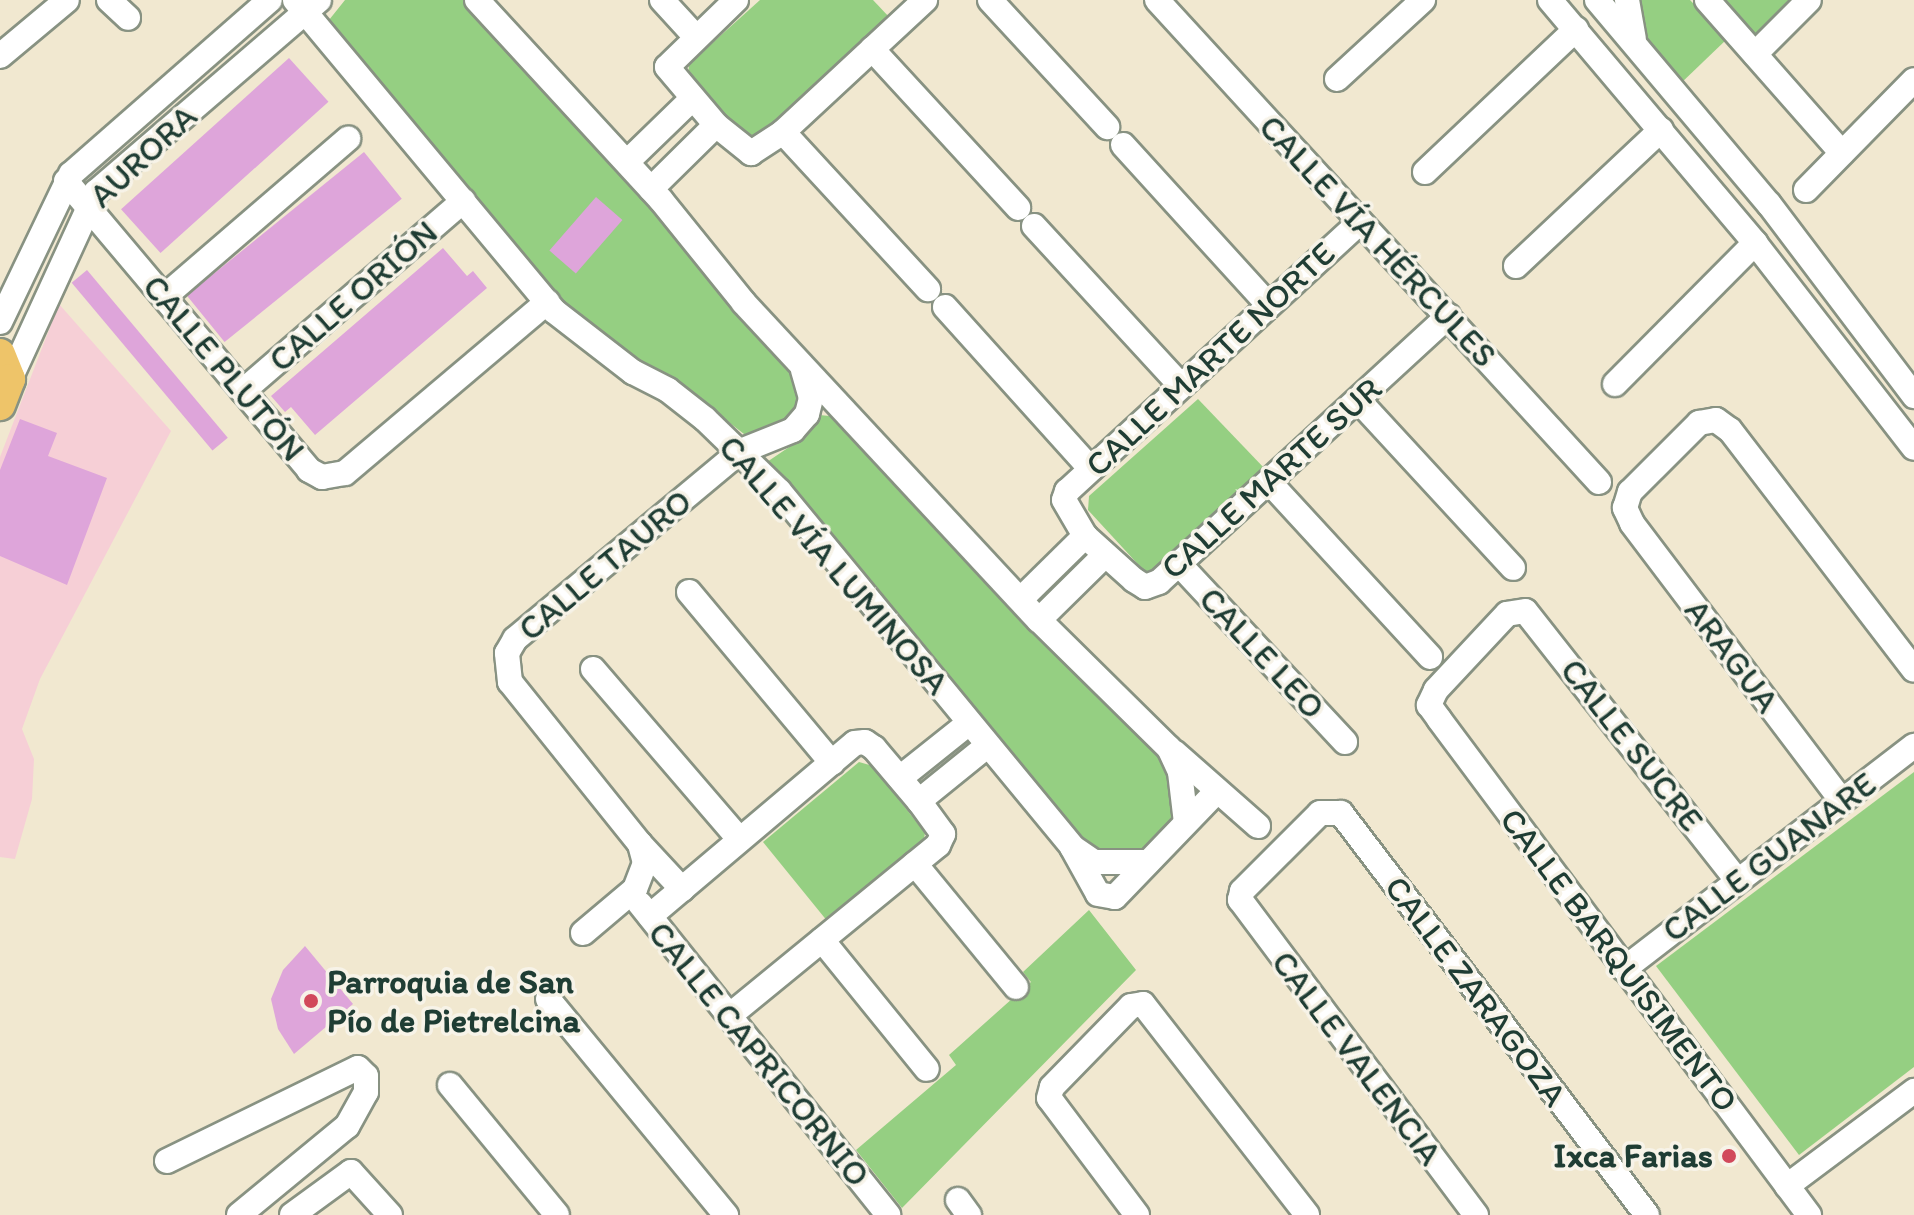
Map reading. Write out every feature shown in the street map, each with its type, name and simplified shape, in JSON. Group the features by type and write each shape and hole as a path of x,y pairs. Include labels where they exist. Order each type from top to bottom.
{"street":[{"path":"0,56 67,0"},
{"path":"109,0 128,18"},
{"name":"AURORA","path":"0,322 66,181 270,0"},
{"path":"477,0 627,162 801,364 1039,620 1169,748 1258,826"},
{"path":"662,0 696,37"},
{"path":"736,0 667,67 716,125 751,153 783,132 925,0"},
{"path":"990,0 1267,303"},
{"name":"CALLE VÍA HÉRCULES","path":"1157,0 1599,482"},
{"path":"1337,79 1423,0"},
{"path":"1597,0 1769,204 1914,396"},
{"path":"1627,0 1636,44"},
{"path":"1707,0 1842,153"},
{"path":"1755,54 1809,0"},
{"path":"1558,3 1576,29 1749,236 1914,448"},
{"name":"AURORA","path":"3,379 87,205 106,182 306,4"},
{"name":"CALLE VÍA LUMINOSA","path":"306,4 547,302 633,372 668,390 741,451 1072,847 1094,862 1148,862"},
{"path":"1425,172 1576,29"},
{"path":"872,49 1181,386"},
{"path":"1806,190 1914,80"},
{"path":"627,162 692,99"},
{"path":"651,189 716,125"},
{"path":"1516,266 1661,130"},
{"path":"783,132 928,289"},
{"path":"164,297 348,139"},
{"name":"CALLE PLUTÓN","path":"66,181 309,470 335,478 547,302"},
{"name":"CALLE ORIÓN","path":"243,391 463,201"},
{"path":"1615,384 1749,236 1769,204"},
{"name":"CALLE MARTE NORTE","path":"1064,500 1091,469 1267,303 1360,222"},
{"path":"945,307 1091,469"},
{"name":"CALLE MARTE SUR","path":"1064,500 1085,536 1104,556 1145,587 1180,565 1271,484 1448,316"},
{"path":"741,451 781,439 807,414 810,389 801,364"},
{"path":"1359,401 1513,568"},
{"name":"ARAGUA","path":"1842,801 1632,523 1625,508 1630,492 1699,423 1716,420 1730,430 1914,670"},
{"name":"CALLE TAURO","path":"682,889 640,844 510,682 507,653 515,639 741,451"},
{"path":"1271,484 1430,657"},
{"path":"1021,599 1085,536"},
{"path":"1039,620 1104,556"},
{"name":"CALLE LEO","path":"1180,565 1345,742"},
{"path":"689,592 832,763"},
{"name":"CALLE BARQUISIMENTO","path":"1525,611 1507,614 1436,690 1429,705 1809,1215"},
{"name":"CALLE SUCRE","path":"1525,611 1737,880"},
{"path":"593,669 740,840"},
{"path":"900,778 969,723"},
{"path":"650,916 832,763 865,742 919,801 943,834 915,864 729,1016"},
{"path":"919,801 987,746"},
{"name":"CALLE GUANARE","path":"1624,969 1914,746"},
{"path":"1169,748 1180,772 1186,823"},
{"path":"1072,847 1086,875 1107,899 1217,791"},
{"name":"CALLE VALENCIA","path":"1331,809 1320,813 1253,880 1240,900 1476,1215"},
{"name":"CALLE ZARAGOZA","path":"1331,809 1341,813 1647,1215"},
{"path":"583,933 631,892 645,863 640,844"},
{"path":"915,864 1016,987"},
{"name":"CALLE CAPRICORNIO","path":"631,892 888,1215"},
{"path":"822,940 927,1069"},
{"path":"548,999 726,1215"},
{"path":"1137,1215 1049,1098 1052,1087 1131,1006 1143,1004 1307,1215"},
{"path":"167,1161 351,1067 358,1068 366,1076 366,1092 347,1126 239,1215"},
{"path":"450,1085 557,1215"},
{"path":"1787,1186 1910,1102"},
{"path":"292,1215 351,1172 390,1215"}],"shaded area":[{"path":"59,304 171,431 40,679 22,729 34,759 32,799 15,859 0,857 0,457"}],"green space":[{"path":"345,0 465,0 622,169 798,378 804,394 797,419 758,436 744,434 676,381 629,362 560,305 330,36 329,20"},
{"path":"760,0 873,0 890,18 757,140 745,141 688,78 689,64"},
{"path":"1639,0 1690,0 1727,39 1678,86 1638,30"},
{"path":"1716,0 1795,0 1753,41"},
{"path":"1198,399 1266,470 1157,572 1146,573 1088,510 1089,496"},
{"path":"819,415 830,416 1168,763 1177,818 1139,856 1109,857 1078,843 767,462 801,439"},
{"path":"859,762 873,766 925,833 923,845 828,922 763,842"},
{"path":"1914,772 1914,1067 1799,1155 1656,966"},
{"path":"1089,910 1136,970 902,1208 856,1150 956,1065 949,1055 1031,982 1023,972"}],"building":[{"path":"289,58 328,102 161,253 121,209"},
{"path":"364,152 402,199 225,342 187,295"},
{"path":"596,197 622,220 576,274 549,251"},
{"path":"443,248 467,276 473,271 487,288 315,435 291,407 285,412 271,396"},
{"path":"87,270 228,438 212,451 72,283"},
{"path":"20,419 57,433 48,456 107,478 67,585 0,556 0,470"},
{"name":"Parroquia de San Pío de Pietrelcina","path":"305,946 353,1004 294,1054 278,1029 271,999 283,970"}],"place":[{"name":"Parroquia de San Pío de Pietrelcina","path":"311,1001"},
{"name":"Ixca Farias","path":"1729,1156"}]}
